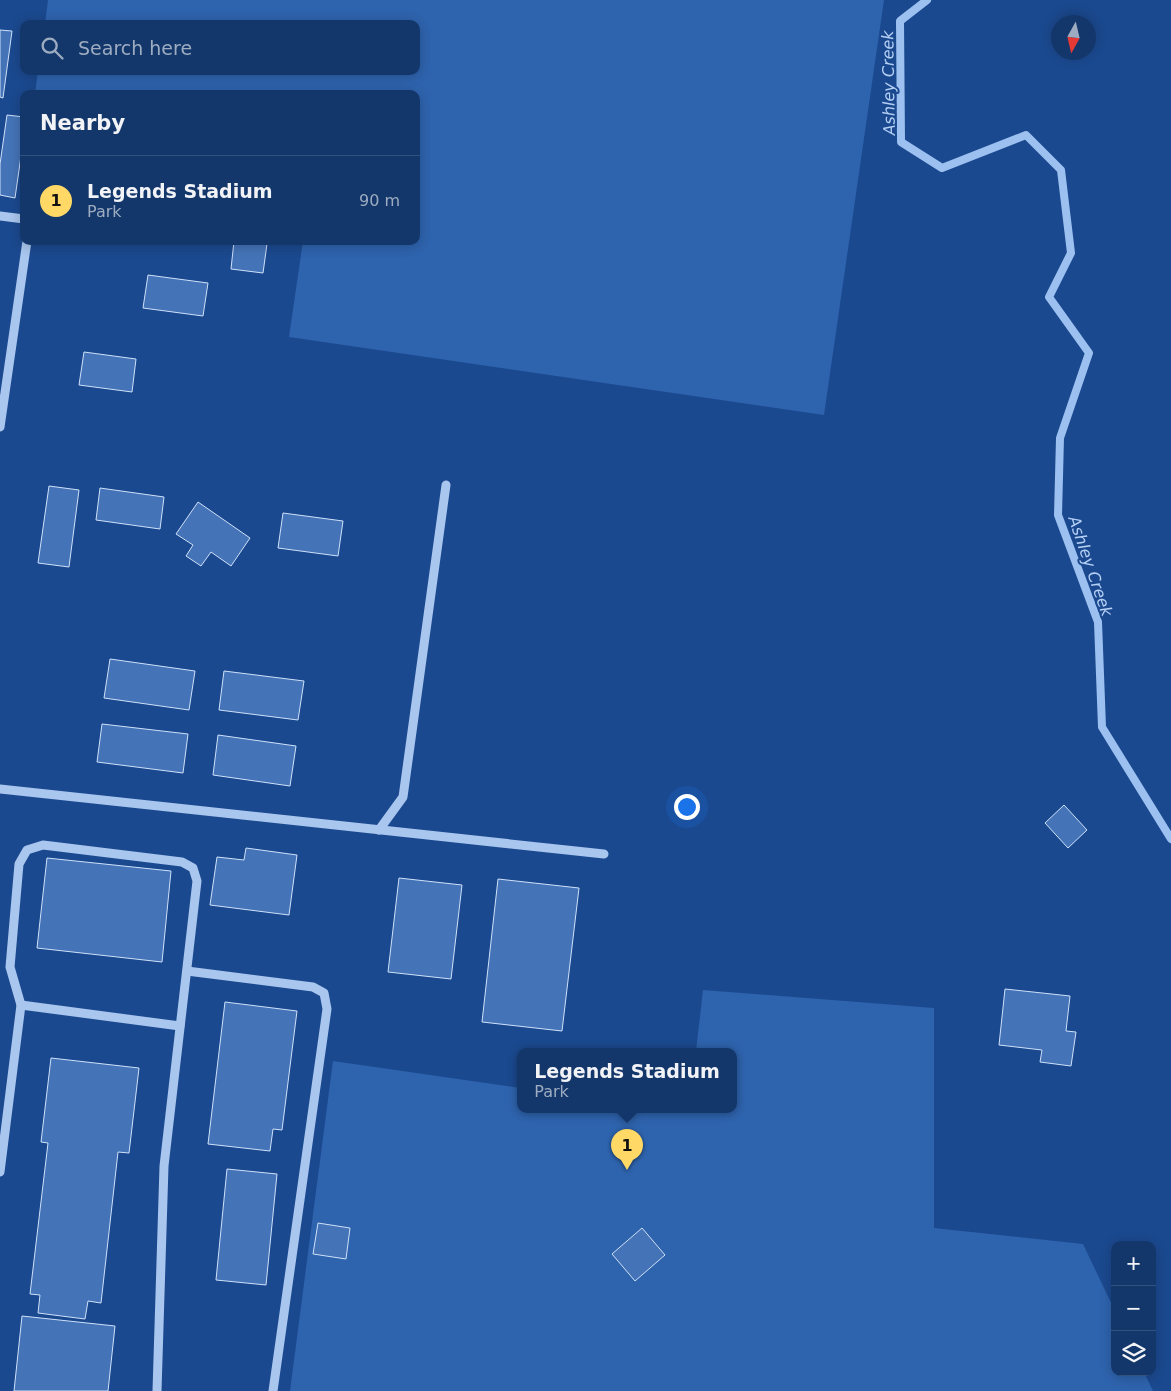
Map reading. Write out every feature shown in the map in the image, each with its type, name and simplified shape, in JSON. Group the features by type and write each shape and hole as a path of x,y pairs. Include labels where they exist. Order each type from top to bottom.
{"street":[{"path":"0,216 20,218"},
{"path":"0,428 27,245"},
{"path":"379,830 403,797 446,485"},
{"path":"0,789 604,854"},
{"path":"0,1172 21,1005 10,967 19,864 26,850 43,844 182,862 193,868 197,881 164,1166 157,1391"},
{"path":"187,971 313,987 324,993 327,1009 273,1391"},
{"path":"21,1005 180,1026"}],"shaded area":[{"path":"48,0 884,0 824,415 289,337 302,245 420,245 420,90 36,90 37,75 420,75 420,20 46,20"},
{"path":"703,990 934,1008 934,1228 1083,1244 1111,1303 1111,1376 1146,1376 1153,1391 290,1391 333,1061 517,1087 517,1113 737,1113 737,1048 696,1048"}],"building":[{"path":"0,30 12,31 3,98 0,97"},
{"path":"7,115 20,117 20,163 15,198 0,195 0,164"},
{"path":"234,245 267,245 263,273 231,269"},
{"path":"148,275 208,283 203,316 143,308"},
{"path":"84,352 136,359 132,392 79,385"},
{"path":"49,486 79,490 69,567 38,563"},
{"path":"100,488 164,497 160,529 96,520"},
{"path":"198,502 250,538 231,566 211,552 201,566 186,556 193,545 176,534"},
{"path":"283,513 343,521 338,556 278,548"},
{"path":"110,659 195,671 189,710 104,698"},
{"path":"224,671 304,681 298,720 219,710"},
{"path":"102,724 188,734 183,773 97,762"},
{"path":"218,735 296,746 290,786 213,775"},
{"path":"1064,805 1087,830 1068,848 1045,823"},
{"path":"246,848 297,855 289,915 210,905 217,857 244,860"},
{"path":"47,858 171,871 162,962 37,948"},
{"path":"399,878 462,885 451,979 388,972"},
{"path":"498,879 579,888 562,1031 482,1022"},
{"path":"1005,989 1070,996 1066,1031 1076,1032 1071,1066 1040,1062 1042,1050 999,1045"},
{"path":"225,1002 297,1011 282,1130 273,1129 270,1151 208,1144"},
{"path":"51,1058 139,1068 129,1153 118,1152 101,1303 88,1301 85,1319 38,1313 40,1295 30,1294 48,1143 41,1142"},
{"path":"227,1169 277,1174 266,1285 216,1280"},
{"path":"318,1223 350,1228 346,1259 313,1254"},
{"path":"642,1228 665,1255 635,1281 612,1254"},
{"path":"22,1316 115,1326 108,1391 14,1391"}],"waterway":[{"name":"Ashley Creek","path":"927,0 900,21 901,142 942,168 1026,135 1061,170 1071,253 1049,297 1089,353 1060,438 1058,515 1098,622 1102,727 1171,839"}],"place":[{"name":"Legends Stadium","path":"627,1170"}]}
